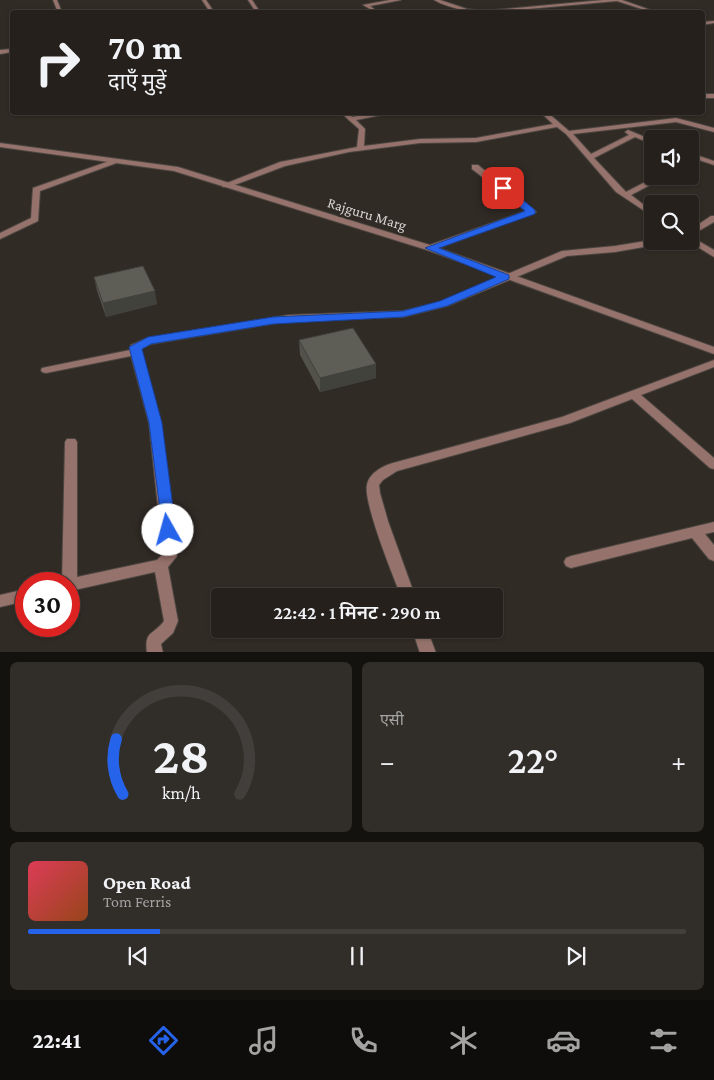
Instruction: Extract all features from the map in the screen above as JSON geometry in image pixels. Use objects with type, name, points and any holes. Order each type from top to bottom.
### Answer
[{"type":"street","points":[[55,0],[59,9]]},
{"type":"street","points":[[367,0],[376,3]]},
{"type":"street","points":[[372,9],[365,5],[399,0]]},
{"type":"street","points":[[436,0],[466,10]]},
{"type":"street","points":[[506,10],[618,0],[648,10]]},
{"type":"street","points":[[347,115],[362,129],[360,148]]},
{"type":"street","points":[[352,119],[376,115]]},
{"type":"street","points":[[546,115],[568,133],[626,196],[644,208]]},
{"type":"street","points":[[568,133],[676,120],[714,130]]},
{"type":"street","points":[[226,185],[283,164],[360,148],[420,141],[476,140],[558,125]]},
{"type":"street","points":[[619,127],[644,139]]},
{"type":"street","points":[[590,157],[634,135]]},
{"type":"street","name":"Rajguru Marg","points":[[0,145],[175,169],[430,248],[505,277],[714,351]]},
{"type":"street","points":[[699,158],[714,163]]},
{"type":"street","points":[[0,236],[35,219],[36,190],[118,161]]},
{"type":"street","points":[[430,248],[532,212],[475,167]]},
{"type":"street","points":[[626,196],[646,185]]},
{"type":"street","points":[[699,228],[714,218]]},
{"type":"street","points":[[80,583],[161,565],[167,561],[170,548],[155,423],[135,347],[148,341],[273,320],[403,314],[444,304],[565,253],[644,244]]},
{"type":"street","points":[[699,245],[714,254]]},
{"type":"street","points":[[46,370],[135,352]]},
{"type":"street","points":[[405,588],[382,523],[372,487],[375,480],[393,468],[566,420],[714,363]]},
{"type":"street","points":[[634,395],[714,465]]},
{"type":"street","points":[[69,572],[71,442]]},
{"type":"street","points":[[571,562],[696,533],[714,527]]},
{"type":"street","points":[[696,533],[714,555]]},
{"type":"street","points":[[155,652],[153,641],[168,628],[171,621],[161,565]]},
{"type":"street","points":[[0,601],[15,598]]},
{"type":"street","points":[[423,638],[428,652]]},
{"type":"building","points":[[143,266],[155,291],[103,303],[94,277]]},
{"type":"building","points":[[353,328],[376,364],[320,378],[299,340]]},
{"type":"route","points":[[168,530],[155,423],[135,347],[148,341],[273,320],[403,314],[444,304],[505,277],[430,248],[532,212],[503,188]]}]
